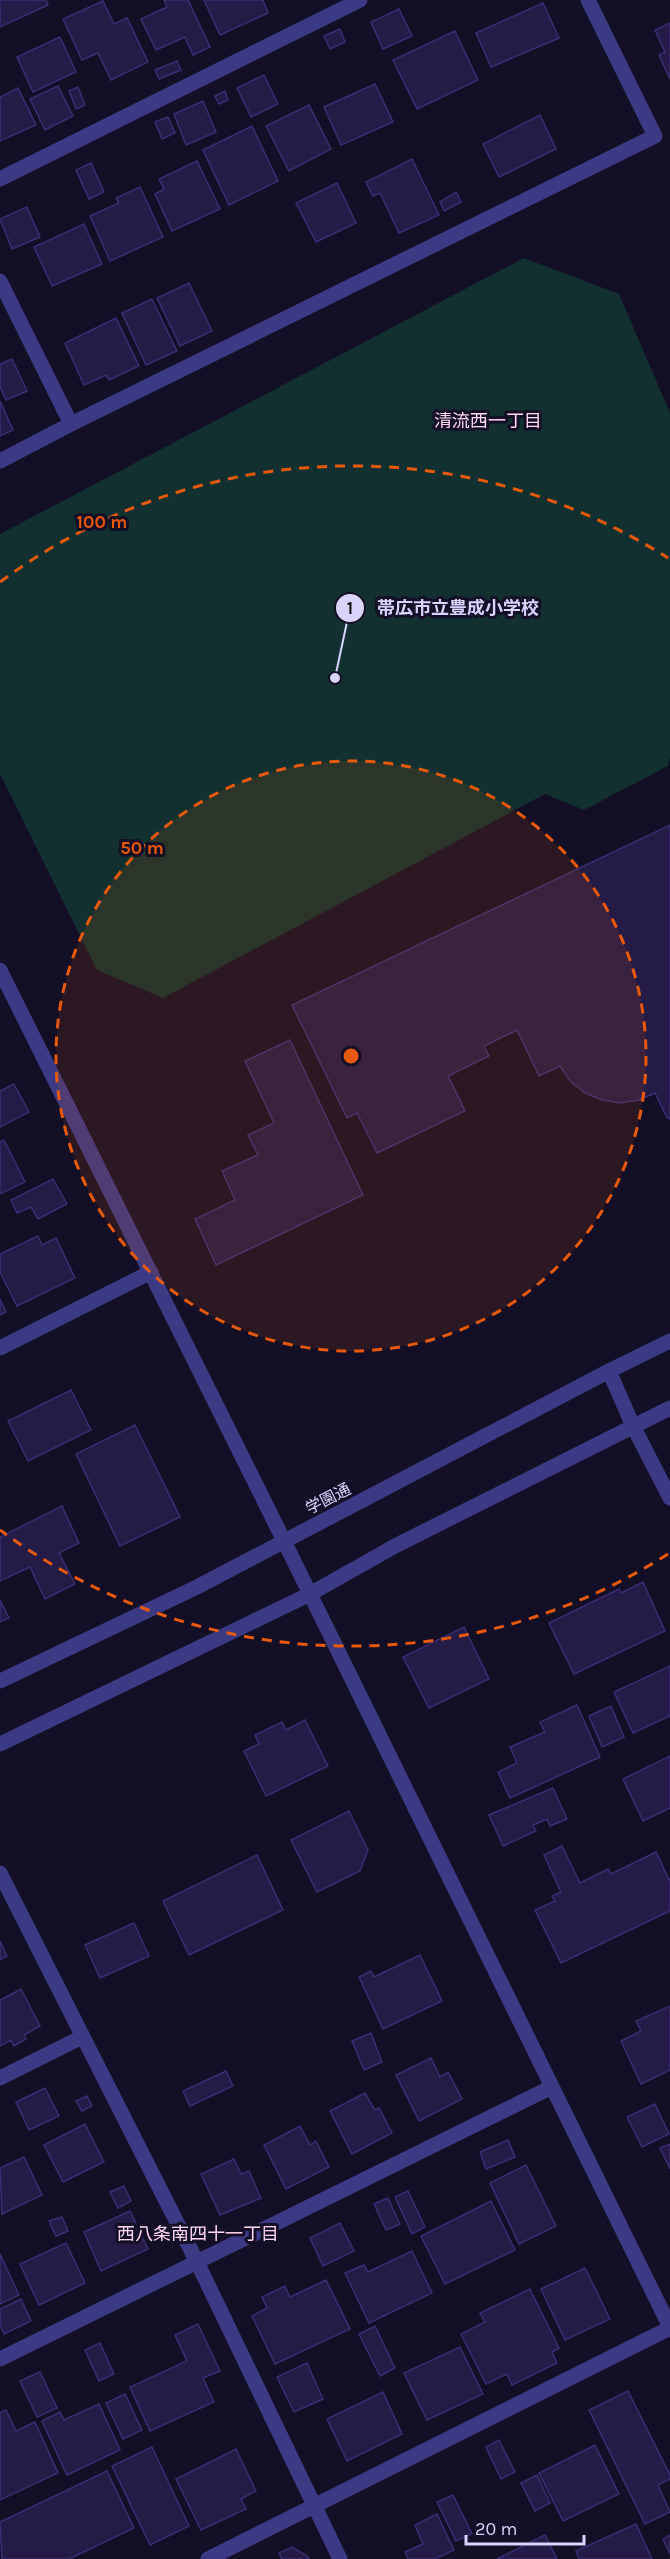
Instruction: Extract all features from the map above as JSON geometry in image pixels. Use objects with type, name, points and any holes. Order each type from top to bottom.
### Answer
[{"type":"street","points":[[0,178],[360,0]]},
{"type":"street","points":[[0,461],[70,424],[655,136],[588,0]]},
{"type":"street","points":[[0,281],[70,424]]},
{"type":"street","points":[[0,970],[284,1540],[670,2328],[208,2559]]},
{"type":"street","points":[[0,1348],[151,1272]]},
{"type":"street","name":"学園通","points":[[0,1681],[197,1587],[670,1341]]},
{"type":"street","points":[[609,1371],[633,1426],[670,1498]]},
{"type":"street","points":[[0,1744],[310,1594],[395,1546],[670,1408]]},
{"type":"street","points":[[0,1873],[197,2262],[340,2559]]},
{"type":"street","points":[[0,2078],[82,2037]]},
{"type":"street","points":[[0,2359],[552,2088]]},
{"type":"green space","points":[[524,258],[619,294],[670,413],[670,757],[668,766],[584,810],[545,794],[163,998],[97,970],[0,774],[0,534]]},
{"type":"building","points":[[0,0],[46,0],[48,5],[0,27]]},
{"type":"building","points":[[164,0],[188,0],[210,47],[193,55],[185,37],[156,50],[141,19],[167,7]]},
{"type":"building","points":[[204,0],[263,0],[268,13],[220,35]]},
{"type":"building","points":[[103,1],[114,24],[127,18],[148,62],[111,80],[98,53],[82,60],[63,19]]},
{"type":"building","points":[[543,3],[559,38],[491,67],[476,33]]},
{"type":"building","points":[[399,9],[412,36],[383,49],[371,22]]},
{"type":"building","points":[[670,23],[670,79],[659,55],[665,52],[655,30]]},
{"type":"building","points":[[340,29],[345,42],[330,49],[324,36]]},
{"type":"building","points":[[455,31],[478,80],[417,109],[393,60]]},
{"type":"building","points":[[60,37],[76,72],[33,92],[17,57]]},
{"type":"building","points":[[177,61],[181,70],[159,79],[155,70]]},
{"type":"building","points":[[264,75],[278,104],[251,117],[237,88]]},
{"type":"building","points":[[375,84],[393,122],[341,145],[324,107]]},
{"type":"building","points":[[58,86],[73,116],[45,130],[30,99]]},
{"type":"building","points":[[78,87],[85,105],[76,109],[69,91]]},
{"type":"building","points":[[18,88],[36,125],[0,141],[0,97]]},
{"type":"building","points":[[225,91],[228,100],[219,104],[215,96]]},
{"type":"building","points":[[203,101],[216,132],[186,145],[174,114]]},
{"type":"building","points":[[309,105],[331,149],[289,171],[266,126]]},
{"type":"building","points":[[540,115],[556,149],[499,177],[483,144]]},
{"type":"building","points":[[168,117],[175,133],[162,139],[155,122]]},
{"type":"building","points":[[252,126],[278,181],[229,205],[203,150]]},
{"type":"building","points":[[412,159],[439,215],[399,233],[380,193],[373,196],[366,182]]},
{"type":"building","points":[[197,161],[220,209],[172,231],[155,194],[164,189],[159,179]]},
{"type":"building","points":[[91,163],[104,192],[89,199],[76,170]]},
{"type":"building","points":[[337,183],[356,223],[316,242],[296,203]]},
{"type":"building","points":[[140,187],[163,237],[110,261],[90,216],[119,203],[116,198]]},
{"type":"building","points":[[456,192],[461,202],[444,211],[440,202]]},
{"type":"building","points":[[27,207],[40,237],[12,249],[0,219]]},
{"type":"building","points":[[84,224],[102,264],[52,286],[34,247]]},
{"type":"building","points":[[189,283],[212,331],[180,346],[157,298]]},
{"type":"building","points":[[152,299],[177,351],[146,365],[122,313]]},
{"type":"building","points":[[116,318],[139,366],[109,380],[106,375],[84,385],[65,343]]},
{"type":"building","points":[[12,359],[27,391],[6,400],[0,387],[0,364]]},
{"type":"building","points":[[0,401],[13,430],[0,436]]},
{"type":"building","points":[[670,825],[670,1119],[667,1118],[655,1093],[639,1100],[620,1103],[602,1100],[585,1093],[570,1081],[560,1066],[539,1076],[517,1030],[484,1046],[489,1056],[448,1076],[465,1111],[377,1153],[357,1113],[347,1118],[292,1005]]},
{"type":"building","points":[[290,1040],[363,1195],[216,1265],[195,1219],[235,1200],[222,1171],[258,1155],[248,1135],[274,1123],[245,1061]]},
{"type":"building","points":[[14,1084],[29,1112],[0,1127],[0,1091]]},
{"type":"building","points":[[4,1140],[25,1182],[0,1194],[0,1142]]},
{"type":"building","points":[[53,1179],[67,1204],[38,1219],[31,1207],[17,1213],[11,1200]]},
{"type":"building","points":[[38,1236],[42,1245],[56,1238],[75,1278],[17,1306],[0,1272],[0,1254]]},
{"type":"building","points":[[0,1299],[6,1312],[0,1315]]},
{"type":"building","points":[[71,1390],[91,1430],[28,1461],[8,1421]]},
{"type":"building","points":[[135,1425],[180,1517],[120,1546],[76,1454]]},
{"type":"building","points":[[62,1506],[79,1543],[59,1553],[75,1584],[45,1599],[30,1567],[0,1581],[0,1537]]},
{"type":"building","points":[[643,1582],[665,1631],[574,1674],[549,1623],[619,1589],[621,1593]]},
{"type":"building","points":[[0,1600],[9,1618],[0,1622]]},
{"type":"building","points":[[464,1627],[489,1679],[429,1708],[403,1657]]},
{"type":"building","points":[[670,1666],[670,1716],[633,1733],[614,1692]]},
{"type":"building","points":[[577,1705],[600,1757],[510,1798],[498,1772],[517,1763],[510,1747],[545,1732],[540,1722]]},
{"type":"building","points":[[611,1706],[624,1737],[602,1747],[589,1716]]},
{"type":"building","points":[[305,1720],[328,1766],[266,1796],[244,1751],[259,1744],[255,1735],[282,1722],[286,1730]]},
{"type":"building","points":[[670,1756],[670,1808],[643,1821],[623,1779]]},
{"type":"building","points":[[553,1788],[567,1819],[550,1826],[547,1819],[533,1825],[536,1831],[503,1846],[489,1815]]},
{"type":"building","points":[[349,1811],[368,1850],[360,1871],[317,1892],[291,1840]]},
{"type":"building","points":[[562,1846],[580,1883],[608,1869],[611,1874],[656,1852],[670,1882],[670,1911],[561,1963],[535,1910],[555,1901],[552,1896],[561,1892],[544,1855]]},
{"type":"building","points":[[257,1855],[283,1910],[189,1955],[163,1901]]},
{"type":"building","points":[[134,1923],[149,1956],[100,1978],[85,1945]]},
{"type":"building","points":[[0,1941],[7,1956],[0,1960]]},
{"type":"building","points":[[420,1955],[442,2001],[383,2029],[359,1977],[371,1971],[374,1977]]},
{"type":"building","points":[[21,1989],[40,2026],[24,2035],[26,2039],[14,2046],[11,2040],[0,2046],[0,2000]]},
{"type":"building","points":[[670,2006],[670,2070],[641,2084],[621,2041],[641,2031],[636,2021]]},
{"type":"building","points":[[371,2033],[382,2062],[364,2070],[352,2041]]},
{"type":"building","points":[[431,2058],[440,2077],[448,2072],[462,2099],[419,2121],[396,2075]]},
{"type":"building","points":[[226,2071],[233,2086],[190,2106],[183,2091]]},
{"type":"building","points":[[45,2088],[59,2116],[29,2130],[16,2102]]},
{"type":"building","points":[[365,2093],[375,2110],[379,2108],[392,2133],[352,2154],[330,2111]]},
{"type":"building","points":[[87,2096],[92,2106],[82,2111],[76,2101]]},
{"type":"building","points":[[655,2104],[669,2134],[642,2147],[627,2117]]},
{"type":"building","points":[[85,2124],[104,2162],[63,2182],[44,2145]]},
{"type":"building","points":[[300,2126],[310,2145],[316,2141],[329,2167],[286,2189],[264,2145]]},
{"type":"building","points":[[508,2140],[515,2157],[486,2169],[480,2152]]},
{"type":"building","points":[[670,2144],[670,2169],[660,2148]]},
{"type":"building","points":[[24,2157],[42,2195],[2,2214],[0,2168]]},
{"type":"building","points":[[234,2159],[241,2174],[249,2171],[261,2198],[220,2215],[201,2174]]},
{"type":"building","points":[[526,2165],[556,2226],[519,2244],[490,2183]]},
{"type":"building","points":[[124,2186],[131,2201],[118,2208],[110,2192]]},
{"type":"building","points":[[408,2191],[425,2227],[412,2234],[395,2197]]},
{"type":"building","points":[[388,2198],[400,2224],[386,2230],[374,2204]]},
{"type":"building","points":[[491,2201],[515,2250],[445,2284],[421,2236]]},
{"type":"building","points":[[130,2211],[148,2249],[101,2271],[84,2232]]},
{"type":"building","points":[[62,2217],[68,2231],[56,2236],[49,2221]]},
{"type":"building","points":[[340,2223],[354,2251],[323,2266],[310,2238]]},
{"type":"building","points":[[66,2243],[85,2283],[39,2305],[20,2264]]},
{"type":"building","points":[[412,2251],[432,2293],[369,2323],[345,2273],[364,2265],[368,2272]]},
{"type":"building","points":[[0,2254],[19,2295],[0,2304]]},
{"type":"building","points":[[585,2268],[610,2319],[565,2340],[541,2289]]},
{"type":"building","points":[[326,2280],[350,2329],[275,2364],[252,2316],[267,2308],[262,2297],[285,2286],[290,2297]]},
{"type":"building","points":[[530,2289],[559,2348],[552,2352],[557,2363],[512,2385],[507,2374],[486,2384],[461,2334],[485,2322],[480,2313]]},
{"type":"building","points":[[21,2299],[31,2321],[4,2334],[0,2325],[0,2309]]},
{"type":"building","points":[[198,2324],[220,2371],[203,2378],[214,2402],[150,2431],[130,2387],[187,2361],[175,2335]]},
{"type":"building","points":[[375,2326],[395,2368],[380,2376],[359,2334]]},
{"type":"building","points":[[100,2343],[114,2374],[99,2381],[85,2350]]},
{"type":"building","points":[[460,2347],[483,2394],[427,2420],[404,2373]]},
{"type":"building","points":[[307,2363],[323,2399],[294,2412],[277,2377]]},
{"type":"building","points":[[40,2372],[57,2408],[37,2417],[20,2381]]},
{"type":"building","points":[[628,2391],[670,2475],[670,2479],[658,2485],[670,2512],[645,2524],[589,2410]]},
{"type":"building","points":[[383,2392],[402,2434],[347,2461],[327,2419]]},
{"type":"building","points":[[125,2394],[142,2430],[123,2439],[106,2403]]},
{"type":"building","points":[[99,2404],[120,2450],[67,2475],[42,2421],[60,2412],[64,2420]]},
{"type":"building","points":[[6,2410],[16,2431],[35,2422],[58,2473],[0,2500],[0,2413]]},
{"type":"building","points":[[499,2440],[515,2472],[501,2479],[486,2447]]},
{"type":"building","points":[[595,2445],[619,2494],[563,2521],[539,2473]]},
{"type":"building","points":[[152,2447],[189,2526],[150,2545],[112,2466]]},
{"type":"building","points":[[236,2449],[256,2491],[241,2499],[246,2509],[201,2530],[176,2479]]},
{"type":"building","points":[[107,2471],[134,2528],[69,2559],[2,2559],[0,2522]]},
{"type":"building","points":[[537,2475],[550,2503],[535,2511],[521,2483]]},
{"type":"building","points":[[453,2495],[472,2534],[456,2541],[437,2502]]},
{"type":"building","points":[[437,2514],[454,2550],[435,2559],[408,2559],[405,2552],[423,2544],[415,2525]]},
{"type":"building","points":[[636,2524],[652,2559],[579,2559],[576,2551]]},
{"type":"building","points":[[545,2535],[557,2559],[497,2559]]},
{"type":"building","points":[[670,2535],[670,2554],[663,2539]]},
{"type":"building","points":[[292,2547],[309,2559],[282,2559],[279,2553]]},
{"type":"place","name":"帯広市立豊成小学校","points":[[335,678]]},
{"type":"district","name":"清流西一丁目","points":[[488,421]]},
{"type":"district","name":"西八条南四十一丁目","points":[[198,2234]]}]
